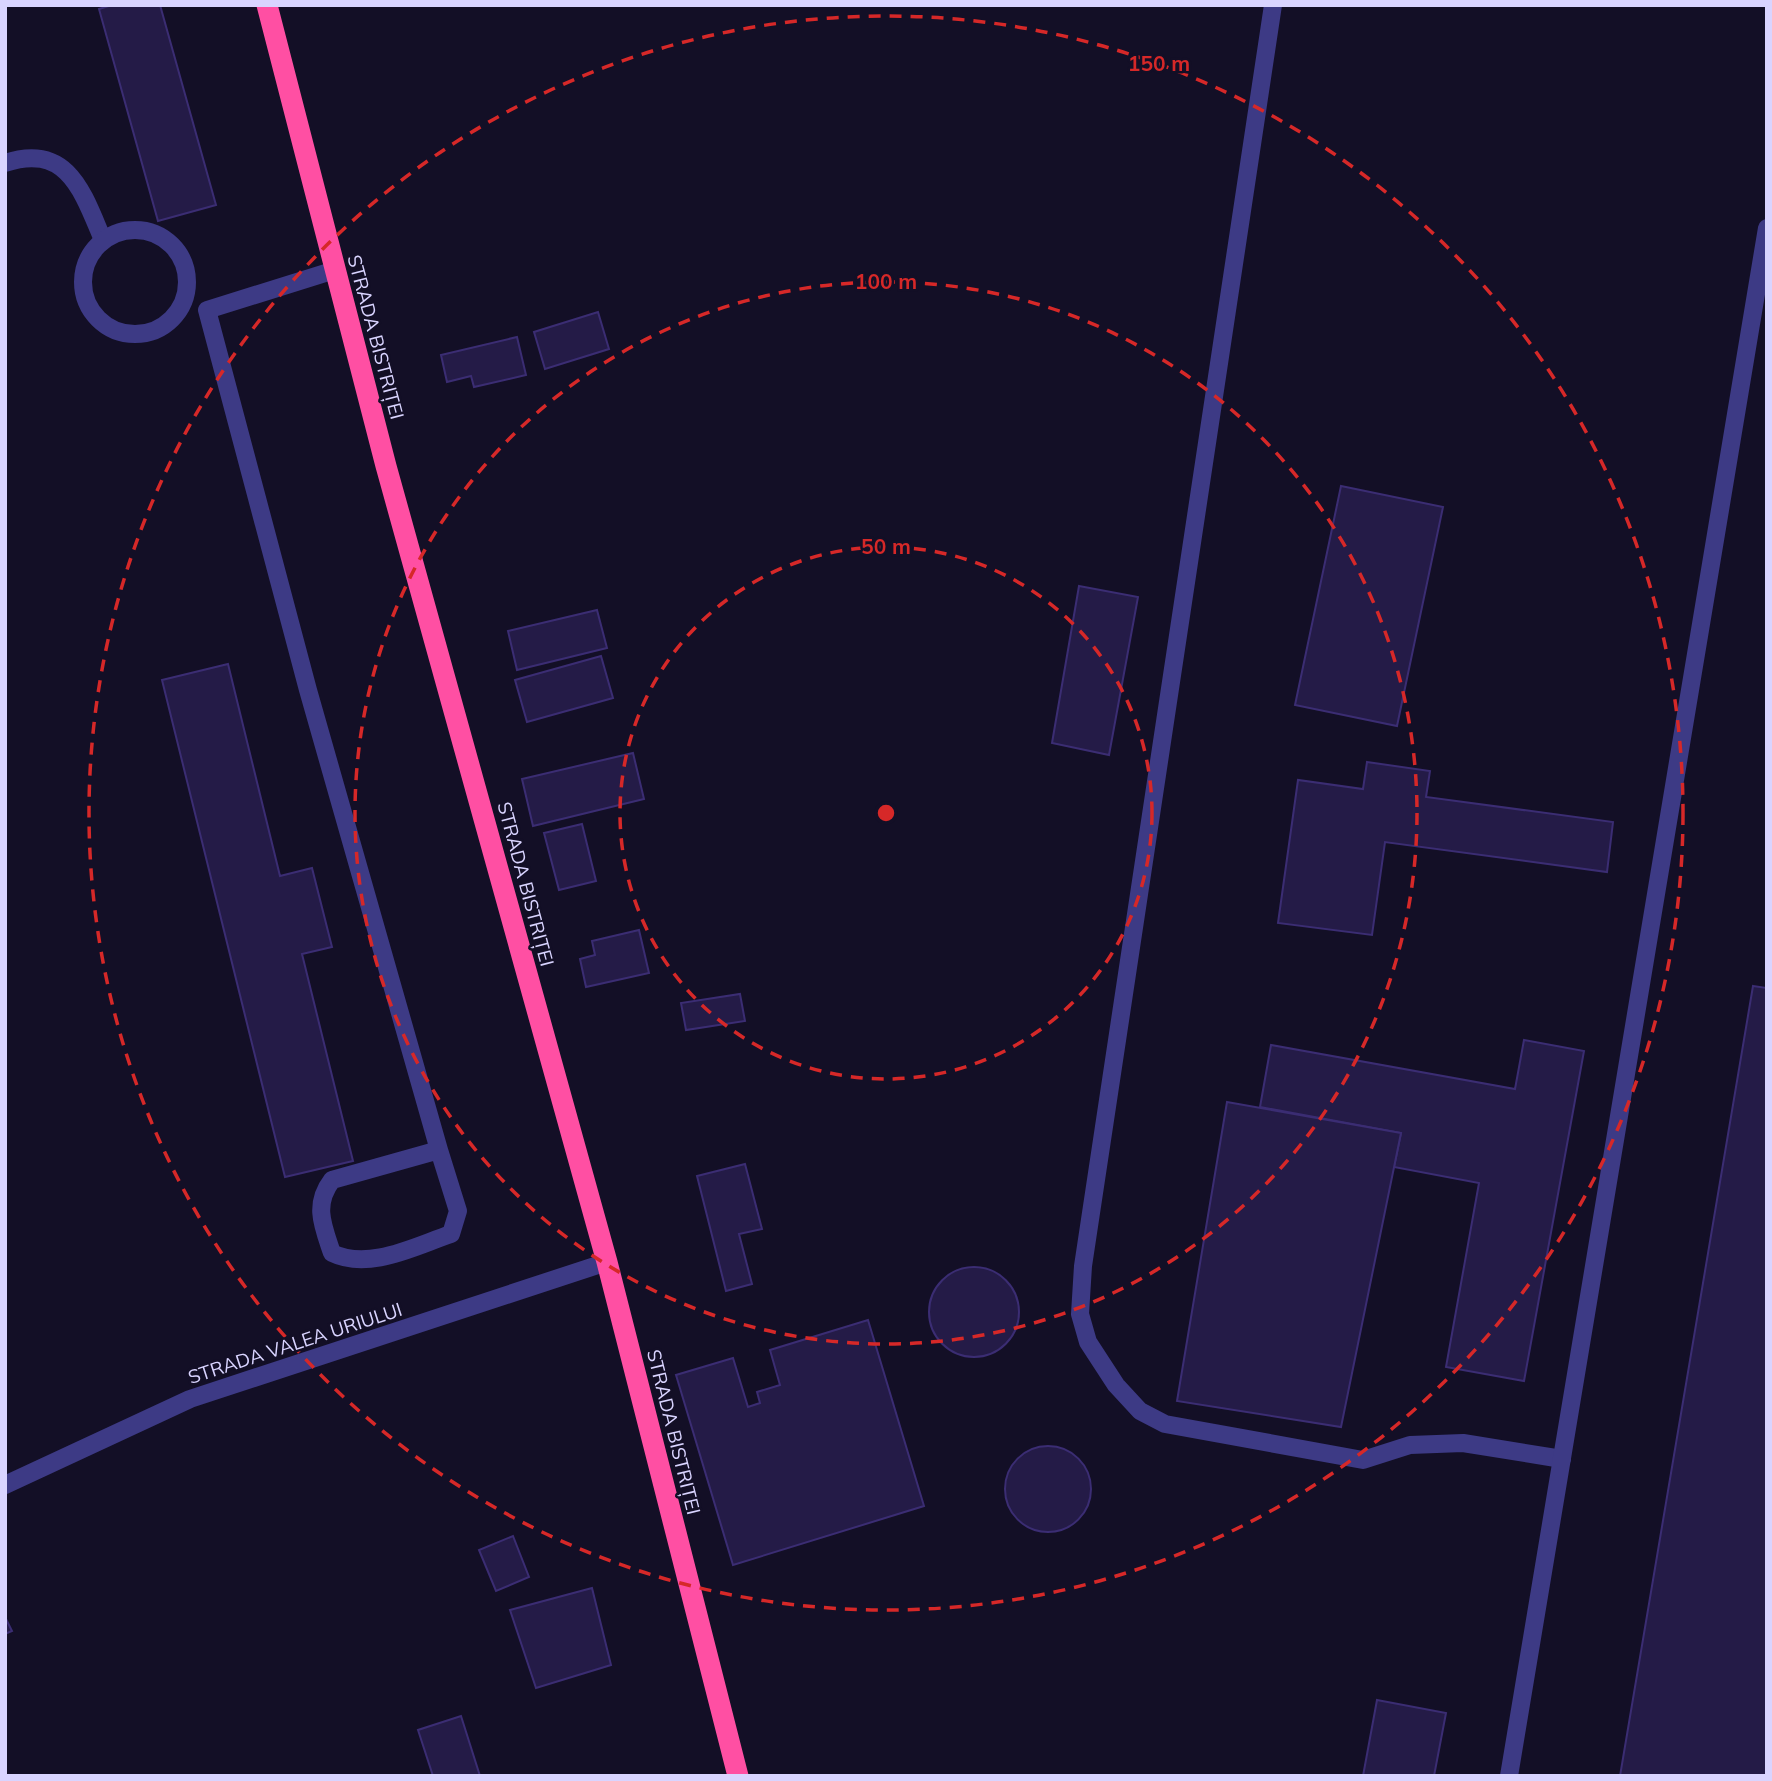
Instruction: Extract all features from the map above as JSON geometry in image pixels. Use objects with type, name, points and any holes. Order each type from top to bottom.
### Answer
[{"type":"highway","name":"STRADA BISTRIȚEI","points":[[267,5],[386,466],[607,1262],[738,1776]]},
{"type":"street","points":[[1273,5],[1083,1266],[1080,1314],[1088,1342],[1116,1385],[1140,1411],[1165,1424],[1363,1460],[1410,1445],[1463,1443],[1562,1459]]},
{"type":"street","points":[[5,163],[23,156],[38,156],[67,171],[79,183],[103,240]]},
{"type":"street","points":[[1509,1776],[1767,228]]},
{"type":"street","points":[[140,229],[159,234],[174,246],[184,262],[188,282],[185,300],[174,317],[159,329],[141,334],[121,332],[104,324],[87,301],[83,272],[90,254],[103,240],[121,231],[140,229]]},
{"type":"street","points":[[185,300],[207,310],[335,270]]},
{"type":"street","points":[[207,310],[312,703],[458,1211],[451,1234],[383,1256],[359,1260],[332,1253],[320,1219],[324,1191],[332,1180],[439,1150]]},
{"type":"street","name":"STRADA VALEA URIULUI","points":[[5,1485],[190,1399],[607,1262]]},
{"type":"building","points":[[112,5],[160,5],[216,205],[158,221],[99,9]]},
{"type":"building","points":[[598,312],[609,349],[545,369],[534,332]]},
{"type":"building","points":[[517,337],[526,375],[474,387],[471,376],[447,382],[441,355]]},
{"type":"building","points":[[1341,486],[1443,507],[1397,726],[1295,705]]},
{"type":"building","points":[[1079,586],[1138,597],[1109,755],[1052,743]]},
{"type":"building","points":[[597,610],[607,648],[517,670],[508,631]]},
{"type":"building","points":[[601,656],[613,698],[527,722],[515,680]]},
{"type":"building","points":[[228,664],[280,876],[312,868],[332,947],[302,954],[353,1161],[285,1177],[162,680]]},
{"type":"building","points":[[633,753],[644,799],[533,826],[522,779]]},
{"type":"building","points":[[1367,762],[1430,771],[1426,797],[1613,822],[1607,872],[1385,842],[1372,935],[1278,923],[1298,780],[1363,789]]},
{"type":"building","points":[[582,824],[596,881],[559,890],[544,833]]},
{"type":"building","points":[[639,930],[649,973],[586,987],[580,959],[595,955],[592,941]]},
{"type":"building","points":[[1753,986],[1767,988],[1767,1776],[1620,1776]]},
{"type":"building","points":[[740,994],[745,1021],[686,1030],[681,1003]]},
{"type":"building","points":[[1524,1040],[1584,1051],[1524,1381],[1446,1367],[1479,1183],[1394,1167],[1401,1133],[1260,1107],[1271,1045],[1515,1089]]},
{"type":"building","points":[[1227,1102],[1401,1133],[1341,1427],[1177,1401]]},
{"type":"building","points":[[745,1164],[762,1229],[739,1234],[752,1284],[726,1291],[697,1176]]},
{"type":"building","points":[[974,1267],[991,1271],[1006,1280],[1015,1295],[1019,1312],[1015,1329],[1006,1344],[991,1353],[974,1357],[957,1353],[942,1344],[933,1329],[929,1312],[933,1295],[942,1280],[957,1271]]},
{"type":"building","points":[[868,1320],[924,1506],[733,1565],[676,1375],[733,1358],[748,1407],[760,1403],[757,1392],[780,1385],[770,1350]]},
{"type":"building","points":[[1048,1446],[1072,1453],[1084,1465],[1091,1489],[1084,1513],[1072,1525],[1048,1532],[1024,1525],[1012,1513],[1005,1489],[1012,1465],[1024,1453]]},
{"type":"building","points":[[513,1536],[529,1577],[496,1591],[479,1550]]},
{"type":"building","points":[[592,1588],[611,1665],[536,1688],[510,1610]]},
{"type":"building","points":[[5,1617],[12,1631],[5,1634]]},
{"type":"building","points":[[1377,1700],[1446,1713],[1434,1776],[1363,1776]]},
{"type":"building","points":[[461,1716],[480,1776],[433,1776],[418,1730]]}]
